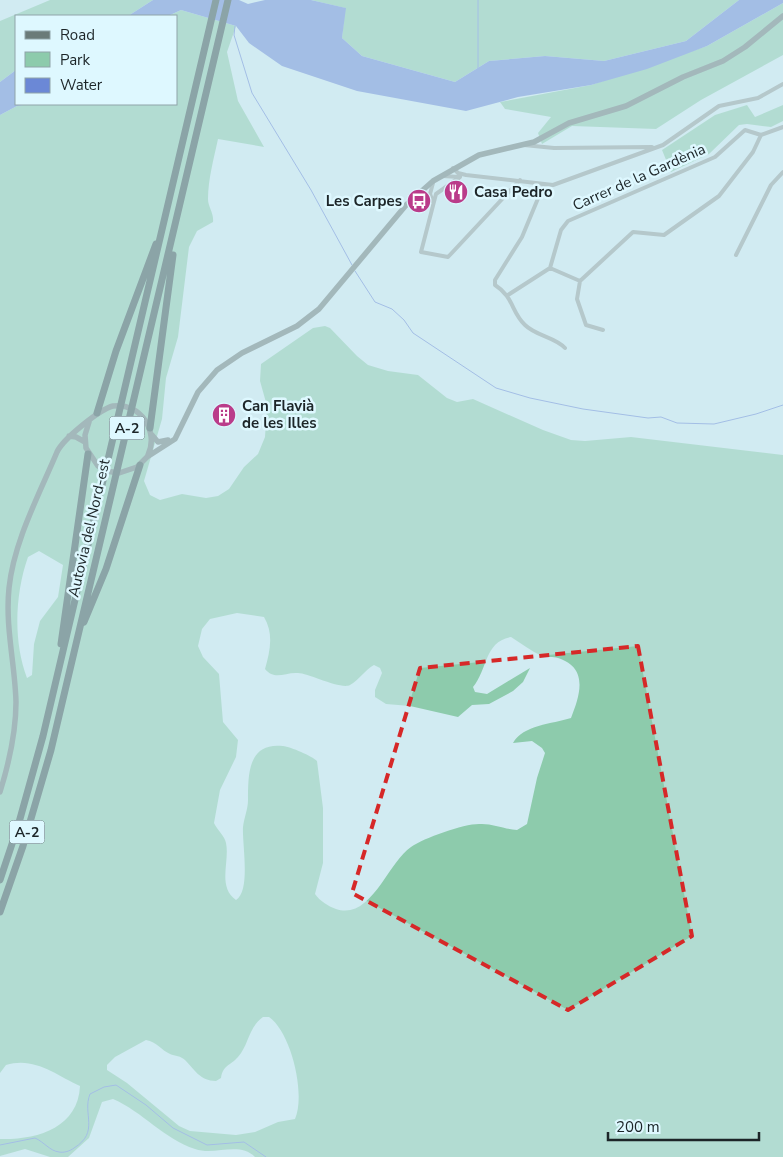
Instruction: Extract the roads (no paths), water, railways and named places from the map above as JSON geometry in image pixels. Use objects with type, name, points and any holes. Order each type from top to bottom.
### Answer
[{"type":"highway","name":"Autovia del Nord-est","points":[[0,880],[26,799],[58,670],[216,0]]},
{"type":"highway","name":"Autovia del Nord-est","points":[[0,912],[48,762],[228,0]]},
{"type":"highway","points":[[151,432],[177,221]]},
{"type":"highway","points":[[97,413],[116,351],[164,223]]},
{"type":"highway","points":[[58,670],[88,454]]},
{"type":"highway","points":[[78,636],[106,569],[140,465]]},
{"type":"street","points":[[89,422],[85,442],[88,454],[96,464],[106,471],[128,472],[140,465],[147,457],[171,442],[178,433],[198,392],[217,370],[242,353],[302,323],[319,309],[344,282],[416,195],[433,181],[453,168],[480,155],[524,145],[544,138],[569,123],[626,106],[683,77],[723,62],[745,48],[783,16]]},
{"type":"street","points":[[453,168],[458,173],[466,175],[553,185],[656,147],[670,140],[719,106],[758,98],[783,84]]},
{"type":"street","points":[[603,330],[586,324],[577,300],[580,281],[634,232],[664,235],[719,196],[753,152],[761,134],[783,127]]},
{"type":"street","name":"Carrer de la Gardènia","points":[[550,268],[560,230],[568,221],[715,157],[745,130],[761,134]]},
{"type":"street","points":[[524,145],[554,148],[656,147]]},
{"type":"street","points":[[736,255],[771,185],[783,172]]},
{"type":"street","points":[[466,175],[460,177],[436,194],[421,252],[448,258],[520,180]]},
{"type":"street","points":[[441,176],[460,177]]},
{"type":"street","points":[[433,181],[430,194],[433,202]]},
{"type":"street","points":[[544,184],[522,237],[495,280],[495,285],[508,295],[524,324],[566,348]]},
{"type":"street","points":[[416,195],[429,196],[433,202]]},
{"type":"street","points":[[508,295],[550,268],[580,281]]},
{"type":"street","points":[[0,792],[10,753],[15,722],[15,688],[8,617],[11,576],[20,542],[60,446],[68,436],[106,408],[127,407],[142,416],[158,442],[164,442],[178,433]]},
{"type":"street","points":[[147,457],[150,450],[151,432]]},
{"type":"street","points":[[68,436],[76,436],[85,442]]},
{"type":"water","points":[[153,0],[239,0],[248,4],[265,0],[311,0],[346,8],[342,38],[362,56],[455,82],[489,61],[545,56],[604,61],[686,41],[739,0],[783,0],[783,3],[707,46],[647,69],[591,85],[518,97],[466,111],[357,91],[282,66],[249,43],[236,26],[181,10],[170,15],[130,15]]},
{"type":"water","points":[[15,71],[15,105],[24,105],[17,106],[0,115],[0,82]]},
{"type":"waterway","points":[[478,0],[478,69]]},
{"type":"waterway","points":[[235,26],[234,35],[252,93],[311,190],[352,265]]},
{"type":"waterway","points":[[355,271],[375,302],[392,309],[404,320],[413,333],[496,388],[530,398],[583,409],[648,418],[661,417],[677,423],[714,424],[756,414],[783,405]]},
{"type":"waterway","points":[[0,1145],[35,1138],[56,1151],[71,1150],[82,1142],[86,1136],[89,1123],[88,1101],[90,1094],[104,1087],[116,1085],[146,1105],[173,1128],[207,1145],[244,1142],[266,1157]]},
{"type":"place","name":"Casa Pedro","points":[[456,192]]},
{"type":"place","name":"Les Carpes","points":[[419,201]]},
{"type":"place","name":"Can Flavià de les Illes","points":[[224,415]]}]
